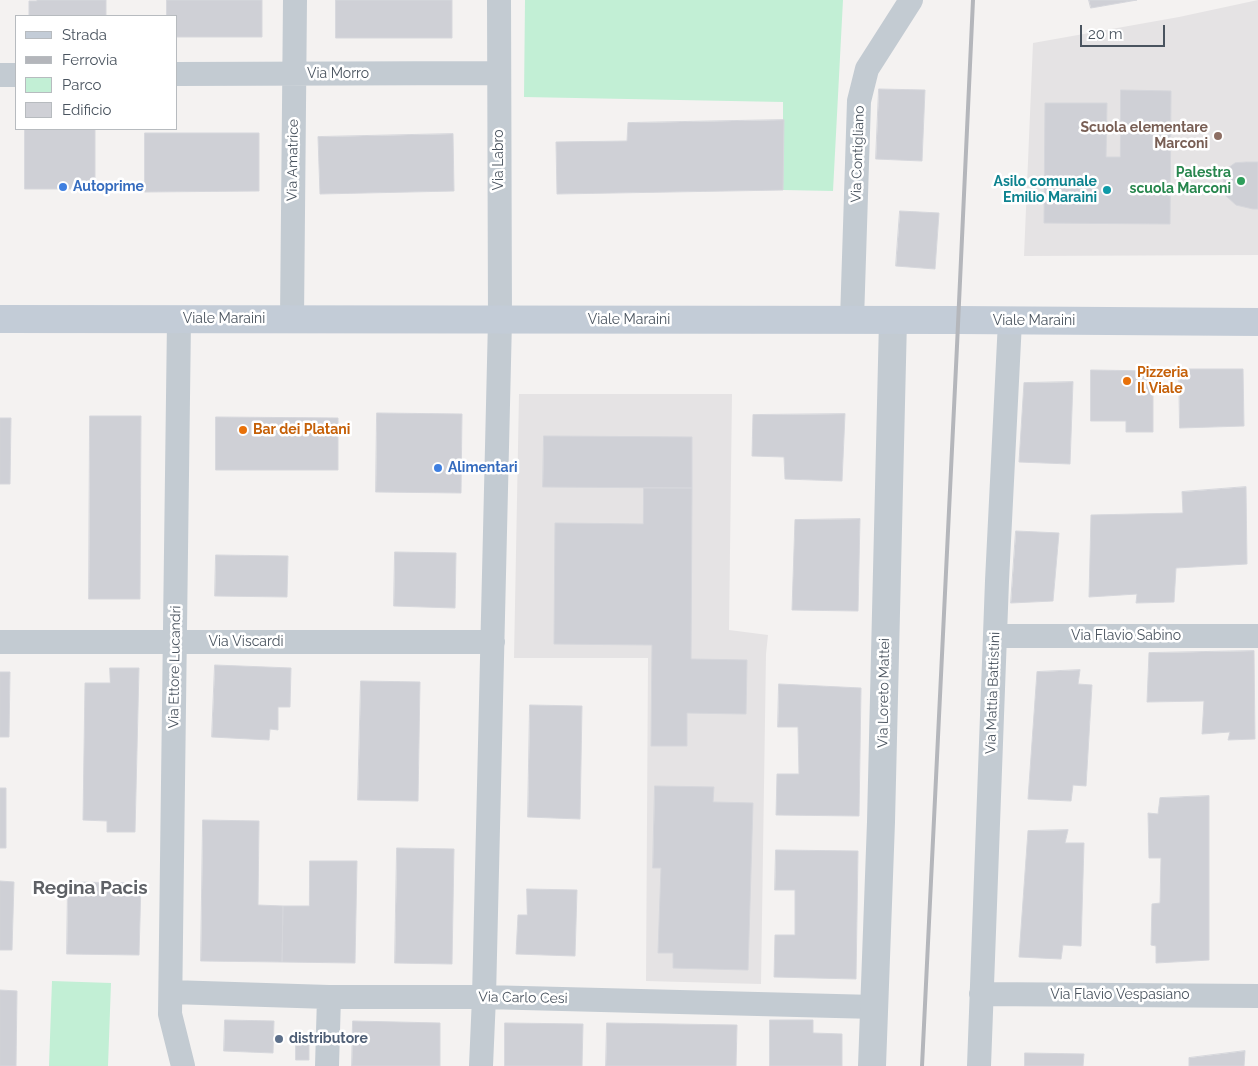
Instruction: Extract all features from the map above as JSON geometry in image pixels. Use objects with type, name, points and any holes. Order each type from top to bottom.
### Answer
[{"type":"main road","name":"Viale Maraini","points":[[0,319],[1258,322]]},
{"type":"street","name":"Via Amatrice","points":[[292,319],[295,0]]},
{"type":"street","name":"Via Labro","points":[[481,1066],[500,320],[499,0]]},
{"type":"street","name":"Via Contigliano","points":[[852,320],[859,101],[867,69],[910,0]]},
{"type":"street","name":"Via Morro","points":[[178,74],[499,73]]},
{"type":"street","points":[[0,75],[15,75]]},
{"type":"street","name":"Via Ettore Lucandri","points":[[179,320],[171,1003],[183,1066]]},
{"type":"street","name":"Via Loreto Mattei","points":[[872,1066],[881,822],[893,320]]},
{"type":"street","name":"Via Mattia Battistini","points":[[978,1066],[1010,321]]},
{"type":"street","name":"Via Flavio Sabino","points":[[995,636],[1258,636]]},
{"type":"street","name":"Via Viscardi","points":[[0,642],[493,642]]},
{"type":"street","name":"Via Flavio Vespasiano","points":[[981,994],[1258,996]]},
{"type":"street","points":[[327,1066],[329,997]]},
{"type":"street","name":"Via Carlo Cesi","points":[[171,1003],[329,997],[484,997],[875,1006]]},
{"type":"shaded area","points":[[1258,0],[1258,255],[1024,256],[1033,43],[1179,17]]},
{"type":"shaded area","points":[[519,394],[732,394],[729,630],[768,635],[766,654],[761,984],[646,981],[648,658],[514,658]]},
{"type":"green space","points":[[525,0],[843,0],[833,191],[783,190],[783,102],[524,97]]},
{"type":"green space","points":[[52,981],[111,983],[108,1066],[49,1066]]},
{"type":"building","points":[[106,0],[106,15],[29,15],[29,1]]},
{"type":"building","points":[[167,0],[262,0],[262,37],[178,37],[178,15],[167,15]]},
{"type":"building","points":[[336,0],[452,0],[452,38],[336,38]]},
{"type":"building","points":[[1089,0],[1137,0],[1091,8]]},
{"type":"building","points":[[879,89],[925,90],[922,161],[876,159]]},
{"type":"building","name":"Asilo comunale Emilio Maraini","points":[[1121,90],[1171,91],[1170,224],[1044,223],[1045,103],[1107,103],[1106,157],[1120,157]]},
{"type":"building","points":[[784,120],[783,190],[557,194],[556,142],[627,141],[628,123]]},
{"type":"building","points":[[25,130],[95,130],[95,189],[25,189]]},
{"type":"building","points":[[145,133],[259,133],[259,191],[145,192]]},
{"type":"building","points":[[453,134],[454,191],[320,194],[318,137]]},
{"type":"building","name":"Palestra scuola Marconi","points":[[1258,162],[1258,209],[1236,205],[1225,195],[1223,186],[1224,176],[1228,168],[1235,163]]},
{"type":"building","points":[[900,211],[939,213],[935,269],[896,266]]},
{"type":"building","points":[[1179,369],[1243,369],[1244,426],[1180,428]]},
{"type":"building","points":[[1091,370],[1153,371],[1153,432],[1126,432],[1126,421],[1091,421]]},
{"type":"building","points":[[1073,382],[1070,464],[1019,462],[1024,383]]},
{"type":"building","points":[[377,413],[462,414],[461,493],[376,492]]},
{"type":"building","points":[[845,414],[842,481],[785,479],[784,457],[752,456],[753,415]]},
{"type":"building","points":[[90,416],[141,416],[140,599],[89,599]]},
{"type":"building","points":[[216,417],[338,418],[338,470],[216,470]]},
{"type":"building","points":[[0,418],[11,418],[10,484],[0,484]]},
{"type":"building","points":[[544,436],[692,437],[692,488],[543,487]]},
{"type":"building","points":[[1246,487],[1247,564],[1176,568],[1174,602],[1136,603],[1137,594],[1089,597],[1091,515],[1183,513],[1182,492]]},
{"type":"building","points":[[644,488],[692,488],[691,659],[747,660],[746,714],[687,713],[687,746],[651,746],[652,645],[554,644],[555,523],[643,524]]},
{"type":"building","points":[[860,519],[858,611],[792,610],[795,520]]},
{"type":"building","points":[[1016,531],[1059,533],[1053,601],[1011,603]]},
{"type":"building","points":[[395,552],[456,553],[455,608],[394,606]]},
{"type":"building","points":[[216,555],[288,556],[287,597],[215,596]]},
{"type":"building","points":[[1254,651],[1255,739],[1228,740],[1230,732],[1202,734],[1204,701],[1147,702],[1149,653]]},
{"type":"building","points":[[215,665],[291,668],[290,707],[278,707],[278,730],[270,729],[269,740],[212,737]]},
{"type":"building","points":[[110,668],[139,668],[135,832],[107,832],[107,821],[83,820],[85,683],[110,683]]},
{"type":"building","points":[[1080,670],[1078,684],[1092,685],[1086,786],[1073,785],[1071,801],[1028,799],[1037,672]]},
{"type":"building","points":[[0,672],[10,672],[9,737],[0,737]]},
{"type":"building","points":[[361,681],[420,682],[418,801],[358,800]]},
{"type":"building","points":[[779,684],[861,688],[859,816],[776,815],[777,774],[799,774],[798,727],[778,727]]},
{"type":"building","points":[[530,705],[582,706],[580,819],[528,817]]},
{"type":"building","points":[[655,786],[714,787],[713,802],[753,803],[748,970],[673,968],[673,953],[658,953],[661,868],[653,868]]},
{"type":"building","points":[[0,788],[6,788],[6,848],[0,848]]},
{"type":"building","points":[[1209,796],[1209,960],[1156,963],[1156,946],[1151,945],[1152,904],[1160,903],[1161,858],[1149,858],[1148,813],[1158,814],[1160,798]]},
{"type":"building","points":[[203,820],[259,821],[258,905],[283,906],[282,962],[201,961]]},
{"type":"building","points":[[1068,830],[1065,843],[1084,843],[1081,946],[1063,945],[1061,959],[1019,957],[1028,831]]},
{"type":"building","points":[[397,848],[454,849],[452,964],[395,963]]},
{"type":"building","points":[[776,850],[858,851],[856,979],[774,977],[775,935],[795,935],[795,890],[775,890]]},
{"type":"building","points":[[310,861],[357,861],[355,963],[282,962],[283,906],[309,906]]},
{"type":"building","points":[[0,881],[14,882],[12,950],[0,950]]},
{"type":"building","points":[[68,882],[141,883],[139,955],[67,954]]},
{"type":"building","points":[[527,889],[577,890],[575,956],[516,954],[518,915],[527,915]]},
{"type":"building","points":[[0,990],[17,991],[16,1066],[0,1066]]},
{"type":"building","points":[[225,1020],[274,1021],[273,1053],[224,1051]]},
{"type":"building","points":[[770,1020],[813,1020],[813,1033],[842,1034],[842,1066],[770,1066]]},
{"type":"building","points":[[353,1021],[440,1023],[440,1066],[352,1066]]},
{"type":"building","points":[[505,1023],[583,1024],[582,1066],[505,1066]]},
{"type":"building","points":[[607,1023],[737,1025],[736,1066],[606,1066]]},
{"type":"building","points":[[296,1039],[309,1039],[309,1060],[296,1060]]},
{"type":"building","points":[[1245,1051],[1244,1066],[1189,1066],[1189,1058]]},
{"type":"building","points":[[1025,1053],[1084,1054],[1083,1066],[1025,1066]]},
{"type":"railway","points":[[922,1066],[973,0]]},
{"type":"place","name":"Scuola elementare Marconi","points":[[1218,136]]},
{"type":"place","name":"Palestra scuola Marconi","points":[[1241,181]]},
{"type":"place","name":"Autoprime","points":[[63,187]]},
{"type":"place","name":"Asilo comunale Emilio Maraini","points":[[1107,190]]},
{"type":"place","name":"Pizzeria Il Viale","points":[[1127,381]]},
{"type":"place","name":"Bar dei Platani","points":[[243,430]]},
{"type":"place","name":"Alimentari","points":[[438,468]]},
{"type":"place","name":"distributore","points":[[279,1039]]},
{"type":"district","name":"Regina Pacis","points":[[90,888]]}]
